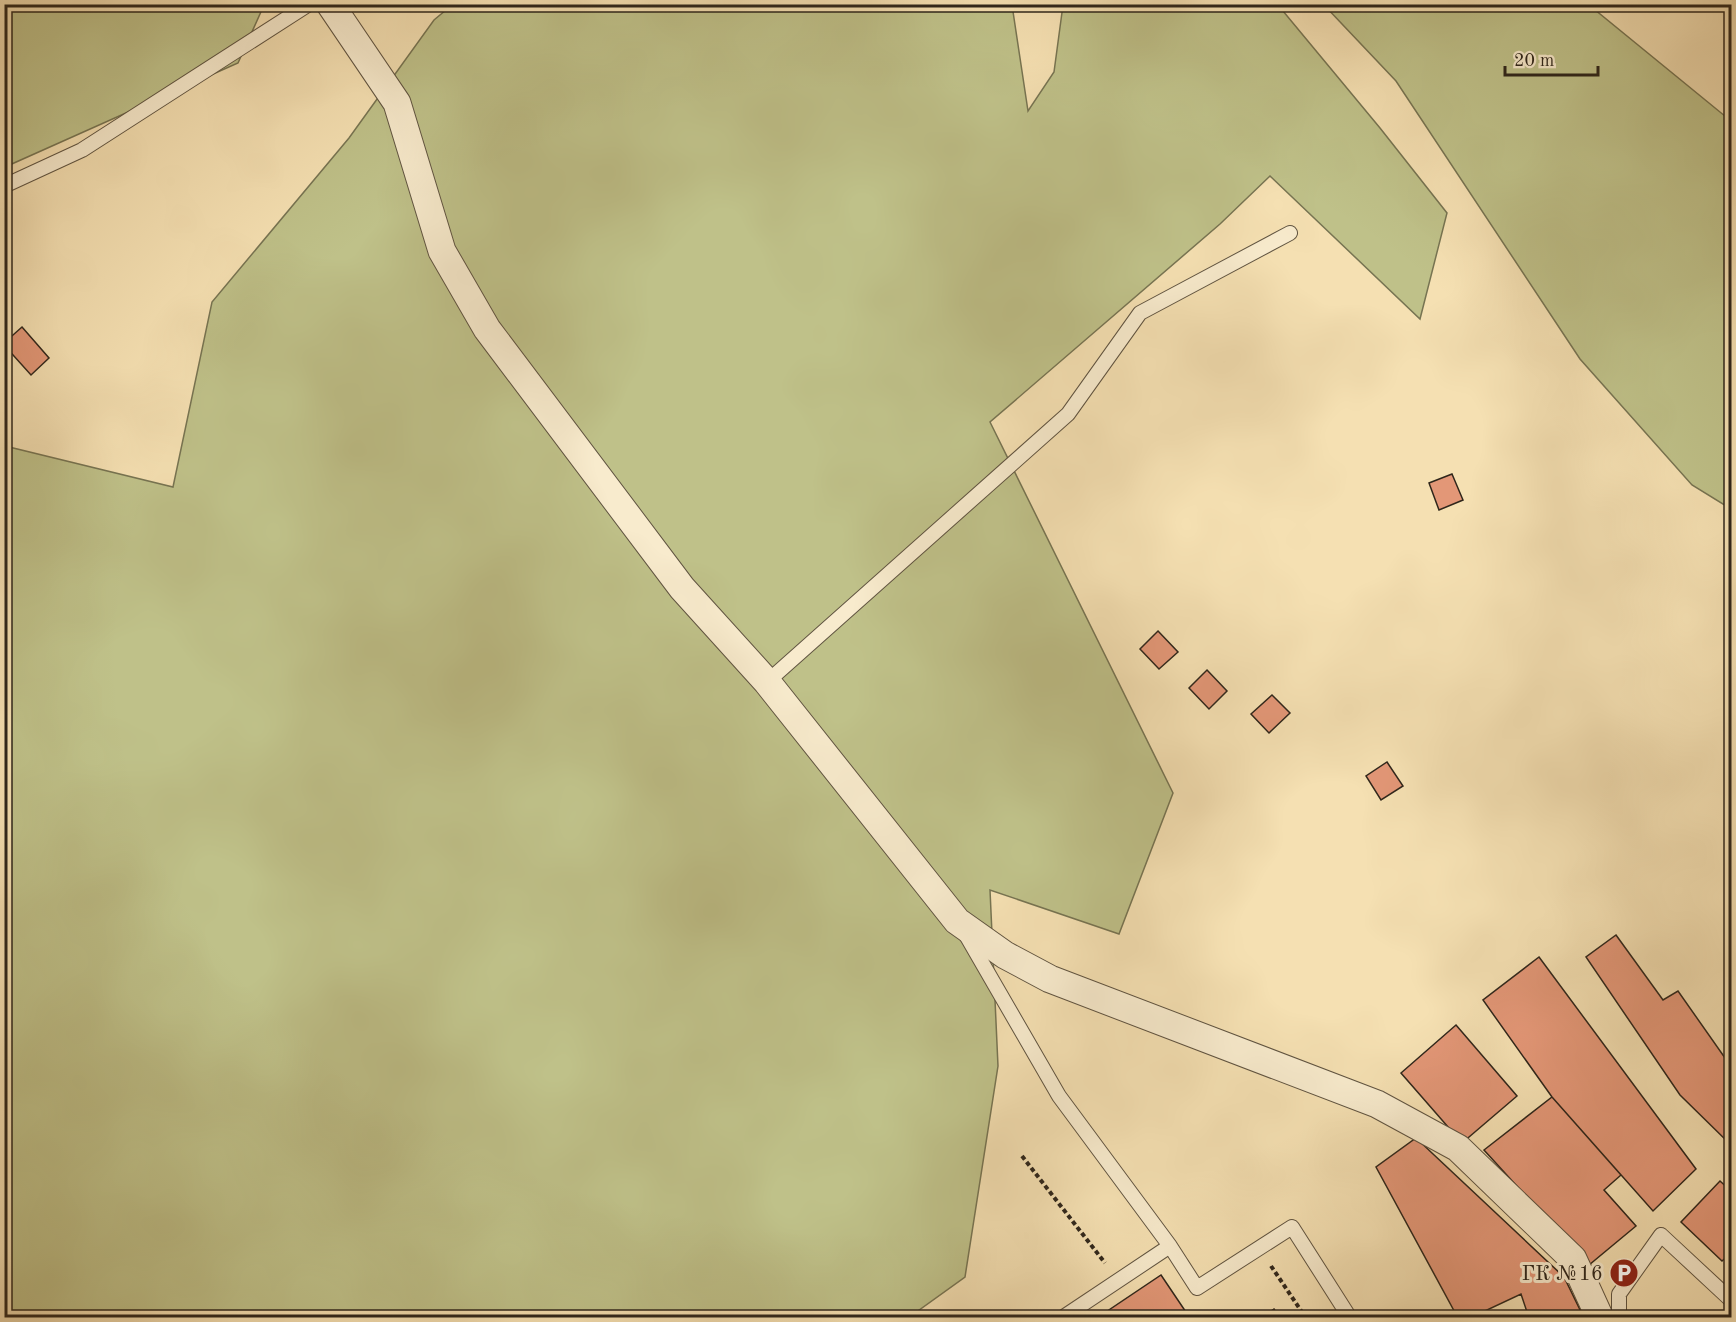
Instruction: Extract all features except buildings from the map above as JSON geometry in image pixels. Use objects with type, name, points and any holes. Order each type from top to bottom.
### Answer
[{"type":"street","points":[[330,4],[397,103],[442,251],[487,329],[682,588],[767,682],[957,921],[1005,955],[1050,979],[1377,1104],[1458,1148],[1573,1259],[1599,1317]]},
{"type":"lane","points":[[4,186],[82,150],[309,4]]},
{"type":"lane","points":[[767,682],[1068,414],[1140,313],[1290,233]]},
{"type":"lane","points":[[957,921],[1059,1096],[1170,1246],[1197,1288],[1292,1227],[1350,1317]]},
{"type":"lane","points":[[1619,1317],[1619,1294],[1661,1235],[1731,1301]]},
{"type":"lane","points":[[1062,1317],[1170,1246]]},
{"type":"path","points":[[1022,1156],[1119,1280]]},
{"type":"path","points":[[1259,1248],[1306,1317]]},
{"type":"green space","points":[[4,5],[264,5],[238,63],[5,167]]},
{"type":"green space","points":[[452,5],[1012,5],[1028,111],[1054,72],[1063,5],[1278,5],[1447,213],[1420,319],[1270,176],[1220,224],[990,422],[1173,793],[1119,934],[990,890],[998,1066],[965,1277],[908,1318],[5,1318],[5,446],[173,487],[212,302],[349,138],[434,20]]},
{"type":"green space","points":[[1324,5],[1589,5],[1731,121],[1731,509],[1692,485],[1580,359],[1396,81]]},
{"type":"place","name":"ГК №16","points":[[1624,1273]]}]
